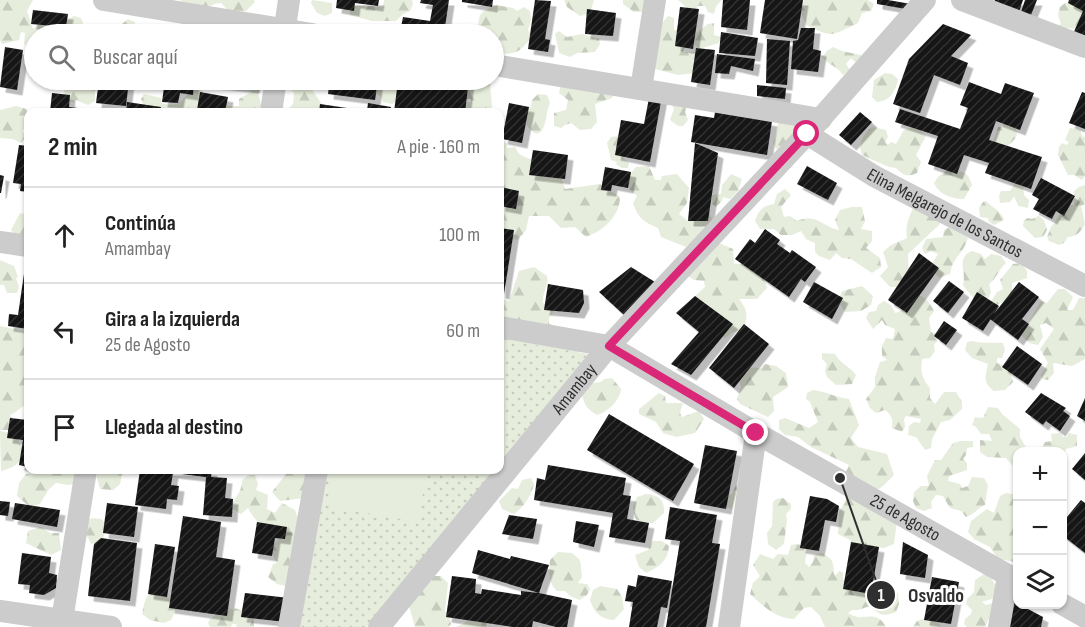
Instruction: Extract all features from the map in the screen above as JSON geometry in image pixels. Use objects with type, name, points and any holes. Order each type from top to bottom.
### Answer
[{"type":"street","points":[[104,0],[239,24]]},
{"type":"street","points":[[285,24],[289,0]]},
{"type":"street","points":[[641,89],[655,0]]},
{"type":"street","name":"Amambay","points":[[504,474],[609,346],[814,127],[925,0]]},
{"type":"street","points":[[962,0],[1085,47]]},
{"type":"street","points":[[504,67],[641,89],[814,127]]},
{"type":"street","points":[[272,108],[274,90]]},
{"type":"street","name":"Elina Melgarejo de los Santos","points":[[814,127],[874,176],[1085,286]]},
{"type":"street","points":[[0,242],[24,245]]},
{"type":"street","name":"25 de Agosto","points":[[504,328],[609,346],[756,433],[1013,579]]},
{"type":"street","points":[[729,627],[756,433]]},
{"type":"street","points":[[62,620],[85,474]]},
{"type":"street","points":[[290,627],[316,474]]},
{"type":"street","name":"Amambay","points":[[378,627],[504,474]]},
{"type":"street","points":[[999,627],[1013,579]]},
{"type":"street","points":[[1067,607],[1085,616]]},
{"type":"street","points":[[0,610],[111,627]]},
{"type":"green space","points":[[0,0],[33,0],[27,11],[31,24],[24,24],[24,33],[21,32],[19,40],[2,44],[0,40]]},
{"type":"green space","points":[[180,0],[254,0],[255,2],[246,11],[231,13],[221,3],[199,7],[188,5]]},
{"type":"green space","points":[[312,0],[332,3],[332,13],[325,16],[317,13],[311,3]]},
{"type":"green space","points":[[384,0],[412,0],[413,4],[410,11],[396,21],[372,21],[350,15],[350,6],[383,7]]},
{"type":"green space","points":[[564,0],[594,0],[590,13],[580,16],[567,7]]},
{"type":"green space","points":[[623,0],[658,0],[645,12],[634,12],[623,4]]},
{"type":"green space","points":[[678,0],[722,0],[716,6],[714,14],[708,12],[705,6],[698,6],[694,10],[688,9]]},
{"type":"green space","points":[[804,0],[868,0],[874,4],[871,11],[862,13],[858,23],[838,33],[828,34],[806,25],[800,10]]},
{"type":"green space","points":[[1065,3],[1076,3],[1082,8],[1083,14],[1077,29],[1056,27],[1061,24],[1058,15],[1060,7]]},
{"type":"green space","points":[[496,5],[517,11],[524,7],[530,11],[531,20],[528,30],[532,37],[516,52],[504,54],[504,24],[478,24],[484,11]]},
{"type":"green space","points":[[74,16],[81,18],[83,24],[62,24]]},
{"type":"green space","points":[[668,16],[674,18],[674,30],[680,29],[680,46],[684,48],[683,52],[694,52],[696,55],[696,73],[678,75],[655,69],[661,24]]},
{"type":"green space","points":[[46,17],[62,24],[38,24]]},
{"type":"green space","points":[[128,19],[135,22],[135,24],[122,24]]},
{"type":"green space","points":[[714,23],[714,35],[721,37],[719,43],[699,49],[694,44],[695,34],[708,24]]},
{"type":"green space","points":[[559,31],[567,37],[582,34],[599,39],[600,44],[595,52],[577,53],[570,57],[559,53],[555,34]]},
{"type":"green space","points":[[833,47],[861,55],[861,60],[855,62],[851,58],[846,64],[850,70],[843,75],[822,57]]},
{"type":"green space","points":[[885,73],[892,74],[898,79],[897,83],[889,97],[877,102],[872,97],[874,80]]},
{"type":"green space","points":[[561,83],[615,91],[612,98],[595,104],[597,122],[591,129],[580,130],[571,123],[561,128],[554,126],[554,113],[566,110],[568,100],[559,93]]},
{"type":"green space","points":[[64,90],[95,90],[95,101],[88,105],[76,100],[67,102]]},
{"type":"green space","points":[[190,90],[202,90],[204,95],[200,107],[196,108],[150,108],[144,106],[141,99],[144,94],[161,98],[161,103],[172,105],[183,100]]},
{"type":"green space","points":[[251,90],[262,90],[258,93],[262,108],[225,108],[225,106],[239,106],[239,99]]},
{"type":"green space","points":[[291,90],[313,90],[322,108],[289,108],[293,104],[294,93]]},
{"type":"green space","points":[[374,90],[408,90],[404,97],[392,104],[383,102],[381,97]]},
{"type":"green space","points":[[465,90],[491,90],[492,107],[463,108],[463,103],[471,102],[471,99],[464,99]]},
{"type":"green space","points":[[538,94],[547,95],[550,103],[544,126],[537,133],[530,129],[521,111],[531,107],[532,100]]},
{"type":"green space","points":[[689,102],[685,112],[688,120],[683,126],[678,126],[670,120],[674,109],[672,105]]},
{"type":"green space","points":[[16,106],[24,108],[22,132],[24,139],[21,143],[13,139],[0,138],[0,110]]},
{"type":"green space","points":[[780,118],[795,120],[798,130],[784,151],[776,149],[773,143]]},
{"type":"green space","points":[[1004,122],[1015,126],[1017,130],[1015,139],[1005,149],[992,144],[998,127],[1003,127]]},
{"type":"green space","points":[[916,126],[926,136],[916,155],[921,162],[917,173],[906,175],[896,168],[862,155],[860,147],[862,140],[872,127],[886,130],[888,137],[885,142],[888,145],[891,142],[896,144],[904,130]]},
{"type":"green space","points":[[1070,128],[1080,130],[1082,136],[1085,137],[1085,176],[1082,180],[1074,175],[1068,175],[1058,155],[1062,143],[1067,145],[1069,142],[1065,140]]},
{"type":"green space","points":[[620,136],[627,150],[623,158],[629,163],[628,168],[622,168],[616,164],[617,162],[611,160],[607,143],[611,137]]},
{"type":"green space","points":[[504,142],[507,143],[507,148],[515,147],[519,154],[553,171],[563,182],[565,189],[600,184],[620,197],[617,210],[609,222],[586,237],[575,227],[561,228],[549,216],[529,216],[526,230],[518,240],[504,237],[504,196],[511,195],[504,193]]},
{"type":"green space","points":[[649,166],[655,180],[661,180],[662,176],[677,174],[689,188],[687,203],[679,214],[688,221],[697,215],[709,212],[714,224],[701,238],[686,247],[661,237],[658,228],[642,219],[635,208],[633,203],[637,196],[625,185],[627,178],[636,167]]},
{"type":"green space","points":[[948,169],[968,176],[972,185],[964,199],[946,195],[936,187],[934,183],[938,177]]},
{"type":"green space","points":[[731,174],[742,179],[738,191],[730,199],[723,197],[716,207],[712,204],[712,195],[721,194],[722,185]]},
{"type":"green space","points":[[1016,182],[1023,185],[1024,195],[1029,200],[1028,208],[1019,206],[1014,196],[1010,202],[1000,203],[1001,191],[1010,191]]},
{"type":"green space","points":[[1085,185],[1085,204],[1081,206],[1085,224],[1082,229],[1059,245],[1049,241],[1047,237],[1051,227],[1063,208],[1065,205],[1074,205],[1074,191]]},
{"type":"green space","points":[[785,189],[791,195],[781,207],[784,217],[790,216],[797,221],[815,219],[839,230],[835,220],[840,210],[862,207],[865,221],[861,229],[872,231],[872,241],[866,248],[880,258],[881,267],[872,273],[851,259],[842,258],[836,253],[830,260],[819,256],[815,252],[815,243],[806,239],[801,231],[792,235],[781,235],[774,229],[760,229],[755,221],[760,211],[774,204],[777,194]]},
{"type":"green space","points":[[986,201],[999,212],[1004,220],[994,225],[989,222],[988,218],[980,217],[979,208]]},
{"type":"green space","points":[[915,205],[945,207],[940,224],[908,254],[909,280],[903,287],[890,287],[880,276],[888,267],[883,252],[891,245],[907,238],[908,221]]},
{"type":"green space","points":[[20,213],[24,214],[24,235],[16,236],[11,230]]},
{"type":"green space","points":[[1039,216],[1044,220],[1047,230],[1043,237],[1035,238],[1023,226],[1024,220]]},
{"type":"green space","points":[[950,227],[968,238],[953,263],[950,274],[940,278],[929,268],[938,254],[931,251],[925,254],[922,248],[926,239],[943,237],[944,230]]},
{"type":"green space","points":[[717,242],[733,249],[734,264],[750,263],[764,275],[767,288],[757,299],[739,299],[746,314],[744,330],[733,332],[725,338],[713,332],[689,309],[695,296],[705,287],[704,281],[694,280],[688,276]]},
{"type":"green space","points":[[972,251],[981,254],[985,259],[991,254],[1001,256],[1006,263],[989,284],[991,292],[986,303],[973,297],[963,285],[964,257]]},
{"type":"green space","points":[[0,260],[14,266],[18,277],[16,278],[19,287],[17,293],[7,293],[4,285],[0,285]]},
{"type":"green space","points":[[1021,263],[1027,271],[1027,278],[1012,283],[1012,297],[992,308],[989,305],[997,292],[1003,289],[1000,280],[1013,264]]},
{"type":"green space","points":[[534,267],[547,276],[543,303],[554,311],[549,318],[549,324],[558,327],[578,349],[578,363],[504,365],[504,300],[509,301],[519,271]]},
{"type":"green space","points":[[862,286],[873,296],[871,305],[861,311],[845,312],[838,301],[842,291]]},
{"type":"green space","points":[[1058,289],[1065,289],[1073,297],[1067,310],[1073,310],[1079,298],[1085,298],[1085,359],[1072,366],[1053,363],[1054,373],[1048,380],[1042,379],[1041,375],[1048,363],[1040,349],[1054,329],[1046,323],[1040,325],[1043,337],[1038,345],[1029,343],[1021,335],[1041,301],[1047,303]]},
{"type":"green space","points":[[918,295],[928,301],[934,311],[929,318],[931,332],[938,334],[937,342],[934,344],[935,351],[930,358],[922,359],[923,378],[930,388],[930,398],[935,404],[944,392],[956,392],[962,402],[962,409],[950,420],[941,422],[932,439],[931,448],[925,450],[916,437],[908,435],[909,426],[914,422],[920,423],[921,419],[906,416],[902,432],[892,428],[891,418],[885,410],[876,413],[870,408],[866,399],[875,387],[875,377],[880,362],[887,360],[882,356],[882,346],[886,338],[893,339],[895,329],[885,325],[882,320],[873,329],[866,318],[869,312],[876,311],[878,305],[884,301],[891,305],[895,313],[899,312]]},
{"type":"green space","points":[[0,326],[24,332],[24,407],[10,415],[18,423],[14,430],[0,430]]},
{"type":"green space","points":[[504,340],[588,354],[504,459]]},
{"type":"green space","points":[[967,342],[1003,343],[1005,350],[1002,358],[997,358],[997,363],[1009,368],[1013,382],[1005,390],[994,391],[988,385],[986,376],[988,364],[972,358],[965,350]]},
{"type":"green space","points":[[822,353],[835,354],[856,375],[852,384],[836,385],[827,377],[825,371],[827,364],[822,359]]},
{"type":"green space","points":[[765,364],[776,366],[786,373],[788,387],[773,397],[774,411],[768,417],[740,404],[737,399],[741,387],[737,373],[744,367],[761,368]]},
{"type":"green space","points":[[612,378],[621,389],[620,393],[613,405],[597,415],[586,406],[582,394],[593,383]]},
{"type":"green space","points":[[813,390],[849,399],[859,425],[851,438],[858,447],[887,454],[894,475],[883,486],[877,490],[845,473],[849,465],[811,447],[798,437],[785,435],[779,429],[779,420],[785,418],[809,428],[818,422],[810,402],[806,399],[807,393]]},
{"type":"green space","points":[[659,393],[665,396],[666,403],[683,403],[680,413],[682,417],[699,411],[704,419],[695,433],[676,437],[663,433],[656,422],[639,414],[639,409]]},
{"type":"green space","points":[[988,407],[998,408],[1020,429],[1020,437],[1026,447],[1013,447],[1013,466],[1006,458],[987,457],[980,452],[980,440],[992,441],[989,434],[981,434],[972,425],[975,417],[983,418]]},
{"type":"green space","points":[[0,431],[18,435],[19,443],[24,449],[22,458],[17,464],[1,471]]},
{"type":"green space","points":[[1060,433],[1063,437],[1067,437],[1069,433],[1077,435],[1077,446],[1067,449],[1042,447],[1045,442],[1052,441],[1051,434]]},
{"type":"green space","points":[[973,441],[973,447],[967,448],[963,459],[967,463],[967,470],[949,476],[948,481],[960,484],[962,488],[968,486],[972,477],[984,478],[988,485],[985,505],[966,517],[961,511],[950,508],[943,496],[936,495],[931,502],[932,508],[924,511],[916,508],[913,501],[914,492],[921,486],[929,486],[927,476],[935,460],[941,460],[953,443]]},
{"type":"green space","points":[[26,474],[83,474],[80,482],[69,485],[56,483],[49,489],[40,504],[30,507],[17,496],[19,483]]},
{"type":"green space","points":[[122,474],[120,484],[113,490],[100,489],[96,475]]},
{"type":"green space","points":[[286,474],[315,474],[312,497],[280,501],[272,492]]},
{"type":"green space","points":[[320,474],[492,474],[367,627],[293,627]]},
{"type":"green space","points":[[332,474],[427,474],[417,522],[327,506]]},
{"type":"green space","points":[[249,475],[255,475],[258,484],[256,490],[268,495],[267,509],[275,513],[282,503],[295,510],[300,525],[289,587],[277,584],[268,577],[273,564],[277,563],[270,549],[282,532],[262,525],[248,508],[241,514],[230,507],[240,491],[243,479]]},
{"type":"green space","points":[[531,478],[533,488],[521,508],[514,514],[502,509],[499,501],[512,488],[518,489],[522,480]]},
{"type":"green space","points":[[736,485],[739,485],[732,509],[722,505],[723,498],[732,494]]},
{"type":"green space","points":[[1006,493],[1013,494],[1013,562],[998,559],[990,547],[974,539],[968,532],[971,521],[987,509],[994,513],[1000,496]]},
{"type":"green space","points":[[646,494],[654,495],[663,504],[664,513],[653,523],[640,523],[635,518],[633,507],[637,497]]},
{"type":"green space","points":[[847,497],[897,521],[894,544],[884,548],[853,545],[850,540],[838,534],[839,513]]},
{"type":"green space","points":[[783,498],[791,504],[791,509],[786,514],[784,544],[776,550],[768,544],[767,533],[772,526],[773,502]]},
{"type":"green space","points":[[101,519],[106,525],[103,538],[91,544],[86,534],[88,520]]},
{"type":"green space","points":[[41,527],[50,533],[59,533],[61,550],[51,555],[26,543],[28,531]]},
{"type":"green space","points":[[652,541],[662,541],[669,546],[667,556],[662,563],[646,573],[639,567],[635,555],[648,550]]},
{"type":"green space","points":[[791,545],[807,547],[805,563],[809,567],[814,555],[822,553],[831,560],[835,576],[839,571],[843,572],[843,580],[850,580],[868,591],[876,592],[887,589],[898,593],[899,604],[896,612],[882,614],[870,606],[848,613],[859,617],[878,618],[886,627],[825,627],[820,616],[811,607],[804,608],[794,619],[787,618],[770,611],[750,594],[753,583],[760,576],[753,565],[760,554],[773,559],[778,554],[788,555]]},
{"type":"green space","points":[[558,552],[572,553],[580,560],[582,577],[578,583],[587,584],[590,589],[587,595],[580,600],[565,591],[557,591],[552,584],[549,573],[550,560]]},
{"type":"green space","points":[[984,574],[991,578],[997,588],[994,598],[982,602],[986,605],[993,603],[994,618],[988,620],[985,627],[967,627],[964,624],[965,619],[972,610],[966,604],[967,599],[974,592],[975,580]]},
{"type":"green space","points":[[431,576],[441,576],[448,583],[445,611],[449,615],[451,624],[449,627],[415,627],[409,606]]},
{"type":"green space","points":[[600,586],[617,589],[622,597],[624,609],[614,620],[602,617],[592,605],[590,600],[593,590]]},
{"type":"green space","points":[[161,590],[177,607],[171,620],[164,623],[150,620],[142,614],[149,595]]},
{"type":"green space","points":[[226,607],[253,615],[254,627],[237,627],[236,624],[232,624],[231,627],[210,627],[208,623],[210,619]]},
{"type":"green space","points":[[928,617],[935,619],[942,627],[913,627],[917,621]]},
{"type":"green space","points":[[467,618],[475,622],[487,621],[486,627],[456,627],[465,623]]},
{"type":"building","points":[[337,0],[379,0],[378,6],[355,3],[354,11],[336,8]]},
{"type":"building","points":[[421,0],[449,0],[445,24],[402,24],[403,17],[430,21],[433,5],[420,3]]},
{"type":"building","points":[[462,0],[493,0],[492,7],[462,2]]},
{"type":"building","points":[[535,0],[551,1],[545,39],[550,40],[548,52],[528,49]]},
{"type":"building","points":[[723,0],[750,0],[747,30],[721,27]]},
{"type":"building","points":[[765,0],[803,0],[797,39],[760,33]]},
{"type":"building","points":[[877,0],[911,4],[906,9],[877,4]]},
{"type":"building","points":[[995,0],[1023,0],[1018,15],[991,7]]},
{"type":"building","points":[[1025,0],[1037,0],[1031,15],[1021,12]]},
{"type":"building","points":[[1069,0],[1085,0],[1085,39],[1073,34],[1083,11],[1068,3]]},
{"type":"building","points":[[680,7],[699,9],[693,49],[675,46]]},
{"type":"building","points":[[587,9],[616,13],[613,36],[585,34]]},
{"type":"building","points":[[33,10],[68,14],[66,24],[31,24]]},
{"type":"building","points":[[943,24],[971,35],[951,56],[968,63],[960,85],[934,75],[920,113],[893,104],[909,59]]},
{"type":"building","points":[[801,28],[815,28],[813,49],[821,51],[818,72],[791,69],[793,41],[798,40]]},
{"type":"building","points":[[721,32],[758,38],[755,56],[719,53]]},
{"type":"building","points":[[767,39],[790,41],[787,85],[766,83]]},
{"type":"building","points":[[5,47],[23,50],[17,90],[0,87]]},
{"type":"building","points":[[696,48],[715,50],[710,85],[691,82]]},
{"type":"building","points":[[717,54],[755,59],[753,71],[731,66],[729,74],[715,73]]},
{"type":"building","points":[[969,82],[1001,94],[1005,83],[1034,93],[1020,130],[996,121],[989,140],[1042,157],[1031,189],[985,173],[989,163],[964,155],[957,174],[928,164],[938,136],[895,122],[900,109],[960,129],[968,108],[960,105]]},
{"type":"building","points":[[757,85],[786,88],[785,99],[757,96]]},
{"type":"building","points":[[98,90],[128,90],[126,106],[96,103]]},
{"type":"building","points":[[164,90],[193,90],[193,95],[180,93],[178,103],[162,102]]},
{"type":"building","points":[[329,90],[376,90],[375,100],[328,94]]},
{"type":"building","points":[[397,90],[468,90],[466,108],[395,108]]},
{"type":"building","points":[[200,92],[228,97],[226,108],[197,108]]},
{"type":"building","points":[[1082,92],[1085,93],[1085,129],[1069,123]]},
{"type":"building","points":[[52,93],[70,95],[69,107],[78,108],[50,108]]},
{"type":"building","points":[[650,93],[662,96],[650,162],[615,155],[621,120],[644,124]]},
{"type":"building","points":[[127,102],[161,107],[161,108],[126,108]]},
{"type":"building","points":[[368,103],[391,107],[391,108],[367,108]]},
{"type":"building","points":[[509,103],[529,107],[522,143],[504,139]]},
{"type":"building","points":[[320,104],[347,108],[320,108]]},
{"type":"building","points":[[715,112],[772,121],[767,155],[691,142],[695,115],[714,118]]},
{"type":"building","points":[[860,112],[872,122],[851,145],[839,135]]},
{"type":"building","points":[[695,143],[718,153],[708,221],[688,221]]},
{"type":"building","points":[[19,145],[24,146],[24,192],[20,191],[21,184],[13,183]]},
{"type":"building","points":[[533,150],[568,155],[565,179],[529,175]]},
{"type":"building","points":[[807,166],[837,183],[828,200],[797,184]]},
{"type":"building","points":[[605,167],[631,172],[628,188],[612,185],[611,191],[601,190]]},
{"type":"building","points":[[0,175],[4,176],[1,193],[0,193]]},
{"type":"building","points":[[1041,178],[1075,196],[1064,216],[1056,211],[1052,219],[1033,209],[1039,199],[1032,195]]},
{"type":"building","points":[[504,188],[519,191],[516,209],[504,207]]},
{"type":"building","points":[[504,229],[514,230],[504,294]]},
{"type":"building","points":[[765,229],[780,240],[777,244],[790,253],[792,250],[816,267],[805,282],[801,279],[789,297],[735,259],[750,239],[755,243]]},
{"type":"building","points":[[919,253],[939,268],[907,313],[888,300]]},
{"type":"building","points":[[631,267],[655,282],[624,315],[599,292]]},
{"type":"building","points":[[24,274],[24,328],[8,326],[9,314],[18,315]]},
{"type":"building","points":[[949,281],[964,292],[948,313],[933,301]]},
{"type":"building","points":[[814,282],[843,298],[832,319],[803,302]]},
{"type":"building","points":[[1019,282],[1039,297],[1022,319],[1029,324],[1018,340],[990,319]]},
{"type":"building","points":[[548,284],[583,290],[584,303],[579,313],[544,310]]},
{"type":"building","points":[[977,292],[999,306],[983,331],[962,318]]},
{"type":"building","points":[[695,296],[733,324],[691,375],[671,364],[699,332],[676,313]]},
{"type":"building","points":[[944,321],[957,330],[946,345],[934,336]]},
{"type":"building","points":[[744,324],[769,344],[734,388],[709,368]]},
{"type":"building","points":[[1017,346],[1042,364],[1028,385],[1002,367]]},
{"type":"building","points":[[1041,393],[1066,408],[1063,411],[1070,416],[1060,431],[1046,421],[1043,425],[1025,412]]},
{"type":"building","points":[[1085,398],[1085,421],[1077,416]]},
{"type":"building","points":[[609,414],[694,464],[673,501],[587,450]]},
{"type":"building","points":[[10,418],[24,420],[24,466],[19,465],[23,440],[7,438]]},
{"type":"building","points":[[705,445],[737,451],[726,509],[694,503]]},
{"type":"building","points":[[1085,453],[1085,480],[1072,469]]},
{"type":"building","points":[[548,465],[626,478],[623,495],[631,496],[627,519],[649,523],[645,543],[609,537],[613,513],[534,500],[537,478],[545,480]]},
{"type":"building","points":[[139,474],[173,474],[171,485],[179,486],[177,500],[167,499],[166,509],[135,505]]},
{"type":"building","points":[[181,474],[211,474],[211,477],[227,478],[225,498],[233,499],[232,517],[203,515],[206,477]]},
{"type":"building","points":[[810,496],[827,499],[839,506],[836,522],[825,520],[819,551],[800,548]]},
{"type":"building","points":[[1081,500],[1085,503],[1085,553],[1067,539],[1067,517]]},
{"type":"building","points":[[0,501],[10,502],[8,516],[0,515]]},
{"type":"building","points":[[15,503],[60,510],[57,527],[12,519]]},
{"type":"building","points":[[107,503],[138,507],[134,537],[103,533]]},
{"type":"building","points":[[670,507],[717,515],[712,543],[720,544],[706,627],[666,627],[680,541],[665,539]]},
{"type":"building","points":[[509,515],[537,519],[533,539],[502,534]]},
{"type":"building","points":[[183,516],[221,522],[216,557],[235,560],[227,616],[169,608]]},
{"type":"building","points":[[576,521],[599,525],[594,547],[573,542]]},
{"type":"building","points":[[257,522],[287,527],[285,539],[275,538],[272,556],[252,553]]},
{"type":"building","points":[[101,538],[137,543],[130,601],[88,596],[94,544]]},
{"type":"building","points":[[851,542],[879,547],[871,594],[843,589]]},
{"type":"building","points":[[903,542],[928,555],[925,578],[900,574]]},
{"type":"building","points":[[155,544],[175,547],[167,597],[148,594]]},
{"type":"building","points":[[478,550],[510,559],[511,556],[549,565],[539,593],[472,573]]},
{"type":"building","points":[[22,553],[51,557],[49,573],[57,575],[56,588],[44,595],[29,593],[30,585],[18,584]]},
{"type":"building","points":[[638,575],[672,581],[667,608],[661,607],[657,627],[629,627],[633,602],[625,601],[628,585],[636,587]]},
{"type":"building","points":[[452,576],[476,579],[475,593],[481,594],[482,589],[521,595],[521,591],[572,600],[567,627],[556,627],[533,621],[532,627],[513,627],[446,617]]},
{"type":"building","points":[[932,577],[959,582],[951,624],[924,620]]},
{"type":"building","points":[[245,593],[289,598],[286,622],[241,617]]},
{"type":"building","points":[[1011,600],[1013,609],[1028,609],[1043,617],[1041,627],[1008,627]]},
{"type":"place","name":"Osvaldo","points":[[840,478]]},
{"type":"route","points":[[756,433],[609,346],[807,134]]}]
